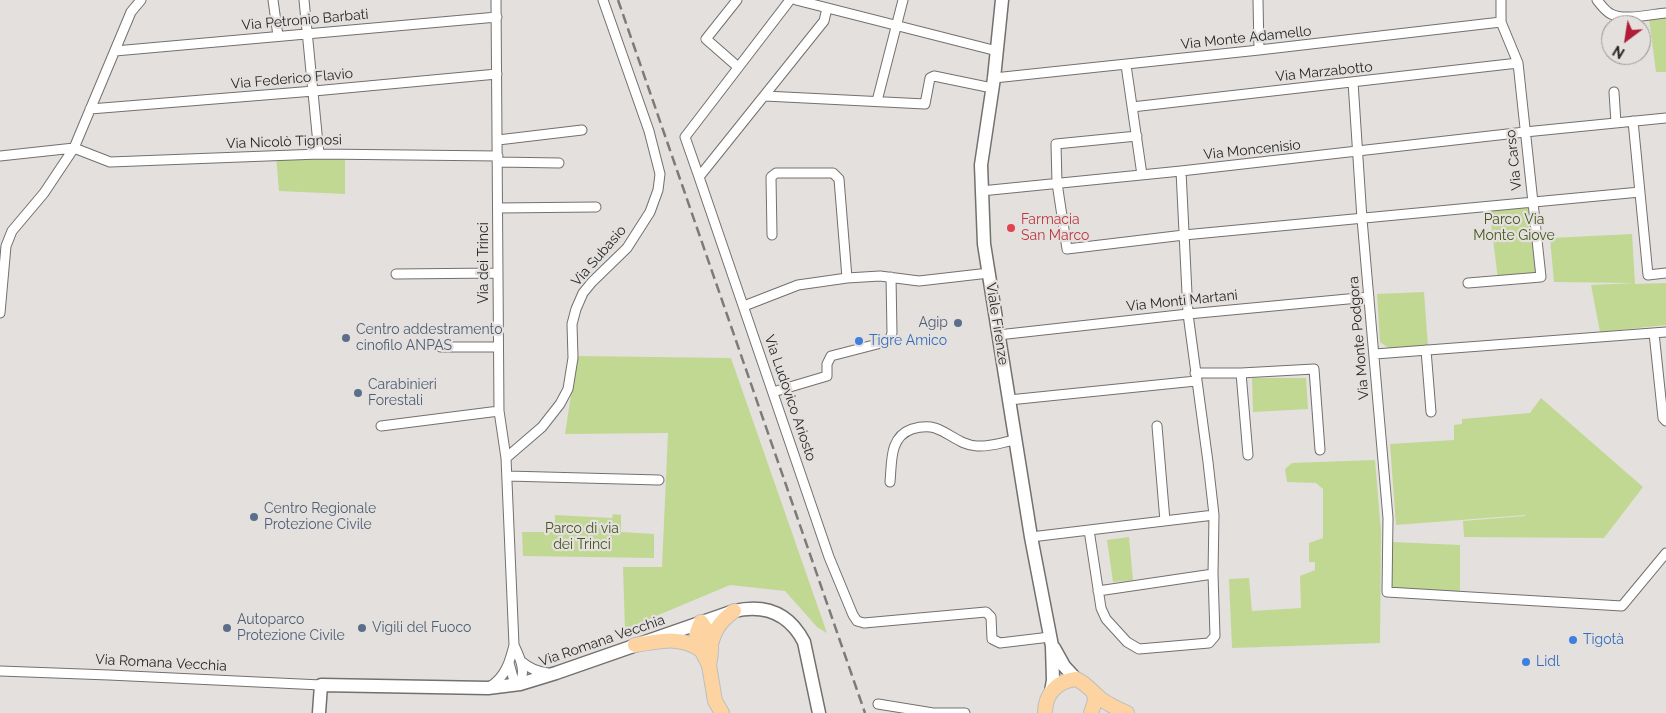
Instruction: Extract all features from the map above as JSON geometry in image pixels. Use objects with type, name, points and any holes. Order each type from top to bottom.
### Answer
[{"type":"main road","name":"Viale Firenze","points":[[1002,0],[998,51],[981,165],[981,191],[984,244],[998,335],[1031,537],[1051,641],[1054,680],[1051,692],[1042,711]]},
{"type":"main road","name":"Via Romana Vecchia","points":[[321,685],[488,688],[520,684],[734,611],[756,608],[785,618],[796,628],[804,642],[819,713]]},
{"type":"main road","points":[[705,647],[720,622],[734,611]]},
{"type":"main road","points":[[700,622],[710,636],[705,647]]},
{"type":"main road","points":[[635,645],[680,640],[705,647],[712,654],[709,665],[716,709]]},
{"type":"main road","name":"Viale Firenze","points":[[1051,641],[1064,666],[1076,679],[1087,685],[1112,707],[1127,713]]},
{"type":"main road","points":[[1051,692],[1062,682],[1076,679]]},
{"type":"main road","points":[[320,713],[321,685]]},
{"type":"main road","points":[[1091,713],[1095,702],[1094,693]]},
{"type":"street","points":[[0,313],[6,246],[12,231],[44,193],[74,148],[132,12],[141,0]]},
{"type":"street","points":[[273,0],[278,36]]},
{"type":"street","points":[[304,0],[309,34],[319,154]]},
{"type":"street","name":"Via dei Trinci","points":[[488,688],[498,681],[509,663],[514,645],[506,458],[499,411],[496,0]]},
{"type":"street","name":"Via Subasio","points":[[506,458],[542,427],[560,404],[568,389],[573,358],[572,324],[583,292],[627,248],[650,212],[658,190],[660,174],[648,131],[603,0]]},
{"type":"street","points":[[737,0],[706,39],[738,68],[790,0]]},
{"type":"street","points":[[796,0],[998,51]]},
{"type":"street","points":[[765,96],[877,101],[903,0]]},
{"type":"street","points":[[1258,0],[1259,50]]},
{"type":"street","name":"Via Carso","points":[[1468,283],[1541,277],[1518,64],[1502,22],[1501,0]]},
{"type":"street","points":[[1597,0],[1607,12],[1616,16],[1626,17],[1666,13]]},
{"type":"street","points":[[699,177],[824,21],[827,8]]},
{"type":"street","name":"Via Petronio Barbati","points":[[115,51],[497,17]]},
{"type":"street","name":"Via Monte Adamello","points":[[877,101],[924,104],[930,78],[934,76],[993,83],[1126,65],[1502,22]]},
{"type":"street","name":"Via Marzabotto","points":[[1132,107],[1518,64]]},
{"type":"street","points":[[1126,65],[1142,175]]},
{"type":"street","name":"Via Ludovico Ariosto","points":[[738,68],[685,137],[830,557],[853,615],[857,621],[864,623],[986,612],[991,617],[992,639],[1000,643],[1051,641]]},
{"type":"street","name":"Via Federico Flavio","points":[[90,109],[314,92],[497,74]]},
{"type":"street","name":"Via Monte Podgora","points":[[1354,82],[1362,219],[1388,518],[1388,592],[1622,606],[1666,553]]},
{"type":"street","points":[[1614,92],[1616,123]]},
{"type":"street","name":"Via Moncenisio","points":[[981,191],[1666,118]]},
{"type":"street","points":[[1633,122],[1648,275],[1666,273]]},
{"type":"street","points":[[498,140],[582,130]]},
{"type":"street","points":[[1137,136],[1056,144],[1057,183],[1067,249],[1184,235],[1640,192]]},
{"type":"street","points":[[0,156],[74,148]]},
{"type":"street","name":"Via Nicolò Tignosi","points":[[74,148],[110,162],[319,154],[498,159],[559,164]]},
{"type":"street","points":[[1089,530],[1101,608],[1106,619],[1126,642],[1139,649],[1209,643],[1215,636],[1214,515],[1188,314],[1181,171]]},
{"type":"street","points":[[772,234],[771,177],[776,173],[833,173],[839,179],[847,278]]},
{"type":"street","points":[[498,208],[596,207]]},
{"type":"street","points":[[396,274],[497,273]]},
{"type":"street","points":[[744,306],[798,285],[847,278],[880,276],[919,281],[989,273]]},
{"type":"street","points":[[774,392],[827,376],[827,364],[831,356],[889,341],[892,333],[891,277]]},
{"type":"street","name":"Via Monti Martani","points":[[998,335],[1188,314],[1369,297]]},
{"type":"street","points":[[1375,354],[1666,332]]},
{"type":"street","points":[[1654,333],[1663,418],[1666,421]]},
{"type":"street","points":[[441,347],[498,346]]},
{"type":"street","points":[[1426,350],[1431,412]]},
{"type":"street","points":[[1009,400],[1196,377],[1314,369],[1320,450]]},
{"type":"street","points":[[1241,373],[1248,455]]},
{"type":"street","points":[[381,426],[499,411]]},
{"type":"street","points":[[1157,426],[1165,521]]},
{"type":"street","points":[[890,482],[894,445],[898,437],[906,431],[917,428],[935,428],[958,441],[977,446],[988,446],[1016,440]]},
{"type":"street","points":[[507,476],[659,480]]},
{"type":"street","points":[[1031,537],[1214,515]]},
{"type":"street","points":[[1098,591],[1213,574]]},
{"type":"street","name":"Via dei Trinci","points":[[514,645],[522,662]]},
{"type":"street","points":[[522,662],[540,672],[556,673]]},
{"type":"street","points":[[509,663],[514,680],[520,684],[522,662]]},
{"type":"street","name":"Via Romana Vecchia","points":[[0,672],[321,685]]},
{"type":"street","points":[[878,704],[933,712],[965,713]]},
{"type":"green space","points":[[1666,17],[1666,72],[1656,72],[1651,19]]},
{"type":"green space","points":[[345,154],[345,194],[279,191],[276,155]]},
{"type":"green space","name":"Parco Via Monte Giove","points":[[1533,202],[1541,277],[1498,280],[1489,206]]},
{"type":"green space","points":[[1632,234],[1635,284],[1666,283],[1666,325],[1600,332],[1591,285],[1634,283],[1554,282],[1550,238]]},
{"type":"green space","points":[[1424,292],[1428,347],[1390,349],[1380,342],[1377,294]]},
{"type":"green space","points":[[577,356],[731,358],[827,633],[817,627],[785,591],[730,585],[625,629],[623,567],[662,567],[668,433],[565,434]]},
{"type":"green space","points":[[1252,378],[1306,378],[1308,409],[1253,412]]},
{"type":"green space","points":[[1541,398],[1643,487],[1604,538],[1464,537],[1463,521],[1525,515],[1396,525],[1390,444],[1454,440],[1454,425],[1462,424],[1462,419],[1530,413]]},
{"type":"green space","points":[[1375,460],[1381,532],[1380,643],[1232,648],[1229,579],[1249,578],[1252,611],[1301,608],[1300,576],[1315,570],[1315,562],[1309,562],[1309,543],[1323,538],[1323,489],[1316,483],[1287,482],[1285,469],[1292,463]]},
{"type":"green space","name":"Parco di via dei Trinci","points":[[613,514],[621,515],[621,532],[654,534],[654,558],[523,556],[522,532],[555,532],[555,515],[612,518]]},
{"type":"green space","points":[[1129,537],[1133,580],[1113,582],[1107,540]]},
{"type":"green space","points":[[1392,542],[1460,545],[1460,593],[1399,591],[1392,586]]},
{"type":"railway","points":[[618,0],[865,713]]},
{"type":"place","name":"Farmacia San Marco","points":[[1011,228]]},
{"type":"place","name":"Agip","points":[[958,323]]},
{"type":"place","name":"Centro addestramento cinofilo ANPAS","points":[[346,338]]},
{"type":"place","name":"Tigre Amico","points":[[859,341]]},
{"type":"place","name":"Carabinieri Forestali","points":[[358,393]]},
{"type":"place","name":"Centro Regionale Protezione Civile","points":[[254,517]]},
{"type":"place","name":"Autoparco Protezione Civile","points":[[227,628]]},
{"type":"place","name":"Vigili del Fuoco","points":[[362,628]]},
{"type":"place","name":"Tigotà","points":[[1573,640]]},
{"type":"place","name":"Lidl","points":[[1526,662]]}]
